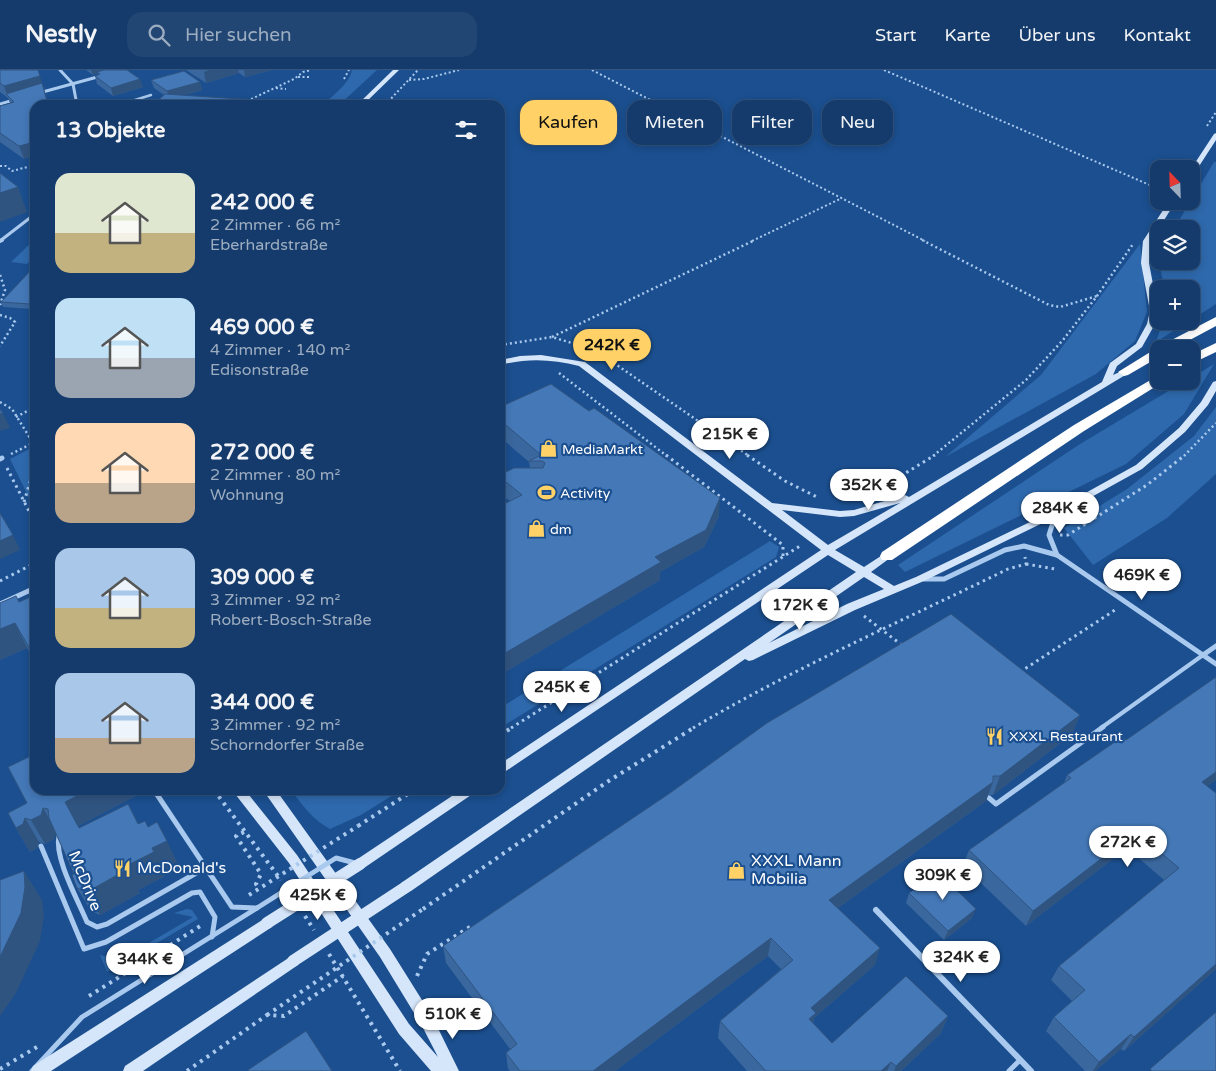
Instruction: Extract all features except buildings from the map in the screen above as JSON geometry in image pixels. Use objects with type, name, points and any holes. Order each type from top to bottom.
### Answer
[{"type":"highway","points":[[1181,340],[1214,322]]},
{"type":"highway","points":[[1200,355],[1216,347]]},
{"type":"highway","points":[[1124,372],[1150,357]]},
{"type":"highway","points":[[887,556],[1079,428],[1150,385]]},
{"type":"main road","points":[[365,100],[396,70]]},
{"type":"main road","points":[[1200,160],[1216,136]]},
{"type":"main road","points":[[1106,382],[1113,365],[1139,345],[1151,324],[1154,311],[1145,263],[1147,241],[1166,210]]},
{"type":"main road","points":[[505,362],[530,356],[556,357],[582,364],[828,550],[893,590]]},
{"type":"main road","points":[[505,767],[828,550],[1124,372]]},
{"type":"main road","points":[[724,669],[852,607],[920,578],[1056,513],[1139,467],[1154,456],[1194,416],[1216,384]]},
{"type":"main road","points":[[771,506],[840,514],[854,513],[922,492]]},
{"type":"main road","points":[[130,1071],[406,887],[887,556]]},
{"type":"main road","points":[[242,795],[293,860],[404,1029],[440,1071]]},
{"type":"main road","points":[[272,795],[385,953],[427,1021],[452,1071]]},
{"type":"main road","points":[[38,1071],[379,852],[463,795]]},
{"type":"street","points":[[60,70],[73,84],[76,100]]},
{"type":"street","points":[[36,94],[106,75]]},
{"type":"street","points":[[0,104],[18,99]]},
{"type":"street","points":[[0,241],[30,218]]},
{"type":"street","points":[[1056,513],[1049,535],[1057,554]]},
{"type":"street","points":[[920,578],[944,579],[1005,550],[1024,546],[1057,554],[1216,664]]},
{"type":"street","points":[[0,604],[30,590]]},
{"type":"street","points":[[1203,655],[1216,646]]},
{"type":"street","points":[[876,910],[1031,1071]]},
{"type":"lane","points":[[134,100],[151,94]]},
{"type":"lane","points":[[989,798],[996,804],[1203,655]]},
{"type":"lane","points":[[157,795],[232,907],[257,908]]},
{"type":"lane","name":"McDrive","points":[[59,836],[57,844],[61,859],[87,922],[97,927],[107,924],[206,868]]},
{"type":"lane","points":[[41,846],[84,949],[106,942],[192,893],[200,892],[215,917],[212,937]]},
{"type":"lane","points":[[32,1071],[82,1016],[212,937],[336,858],[360,864]]},
{"type":"lane","points":[[1009,1071],[1020,1060]]},
{"type":"path","points":[[249,100],[298,77],[303,72],[311,70]]},
{"type":"path","points":[[344,79],[350,70]]},
{"type":"path","points":[[390,100],[418,70]]},
{"type":"path","points":[[409,80],[424,79],[459,70]]},
{"type":"path","points":[[592,70],[1049,305],[1060,307],[1097,296]]},
{"type":"path","points":[[884,70],[1150,185]]},
{"type":"path","points":[[298,77],[309,77]]},
{"type":"path","points":[[275,88],[286,89]]},
{"type":"path","points":[[0,166],[6,166],[12,171],[30,166]]},
{"type":"path","points":[[505,343],[552,337],[842,198]]},
{"type":"path","points":[[869,496],[930,460],[1026,380],[1063,340],[1097,296],[1136,239]]},
{"type":"path","points":[[0,275],[5,290],[4,300],[0,305]]},
{"type":"path","points":[[0,315],[10,318],[15,322],[0,346]]},
{"type":"path","points":[[552,337],[595,350],[785,481],[820,498]]},
{"type":"path","points":[[505,732],[783,557],[783,545],[562,374],[554,372]]},
{"type":"path","points":[[0,402],[12,409],[30,438]]},
{"type":"path","points":[[16,417],[30,410]]},
{"type":"path","points":[[1049,535],[1068,535],[1135,494],[1159,476],[1209,432],[1216,423]]},
{"type":"path","points":[[30,444],[1,459],[30,513]]},
{"type":"path","points":[[24,502],[30,482]]},
{"type":"path","points":[[188,1071],[629,767],[779,679],[1008,569],[1026,564],[1024,546]]},
{"type":"path","points":[[0,581],[30,566]]},
{"type":"path","points":[[1015,675],[1110,612]]},
{"type":"path","points":[[881,629],[903,646]]},
{"type":"path","points":[[218,795],[244,832],[236,836],[261,874],[256,884],[260,888]]},
{"type":"path","points":[[232,907],[406,795]]},
{"type":"path","points":[[99,989],[215,917]]},
{"type":"path","points":[[416,978],[427,954],[473,925]]},
{"type":"path","points":[[267,1015],[284,1016],[344,976]]},
{"type":"shaded area","points":[[352,70],[377,70],[344,100],[328,100],[348,80]]},
{"type":"shaded area","points":[[1214,162],[1216,162],[1216,304],[1200,314],[1200,280],[1163,280],[1160,270],[1200,270],[1200,220],[1179,220],[1185,210],[1200,210],[1200,185]]},
{"type":"shaded area","points":[[30,244],[30,261],[27,264],[11,262]]},
{"type":"shaded area","points":[[1140,244],[1147,312],[1135,341],[1096,374],[945,457],[1041,375]]},
{"type":"shaded area","points":[[1160,330],[1175,330],[1159,340],[1157,340]]},
{"type":"shaded area","points":[[1214,364],[1200,387],[1200,373]]},
{"type":"shaded area","points":[[1170,390],[1198,390],[1184,414],[1126,464],[905,572],[898,565],[1080,444]]},
{"type":"shaded area","points":[[1216,407],[1216,474],[1167,518],[1093,565],[1064,528],[1127,489],[1194,436]]},
{"type":"shaded area","points":[[30,449],[30,500],[10,459]]},
{"type":"shaded area","points":[[770,541],[779,547],[776,557],[505,725],[505,705]]},
{"type":"shaded area","points":[[295,795],[393,795],[361,815],[330,829],[313,817]]},
{"type":"shaded area","points":[[187,909],[192,910],[198,919],[107,972],[100,955],[120,960],[193,917],[174,913]]},
{"type":"place","name":"MediaMarkt","points":[[548,449]]},
{"type":"place","name":"Activity","points":[[546,493]]},
{"type":"place","name":"dm","points":[[536,529]]},
{"type":"place","name":"XXXL Restaurant","points":[[995,736]]},
{"type":"place","name":"McDonald's","points":[[123,868]]},
{"type":"place","name":"XXXL Mann Mobilia","points":[[737,870]]}]
